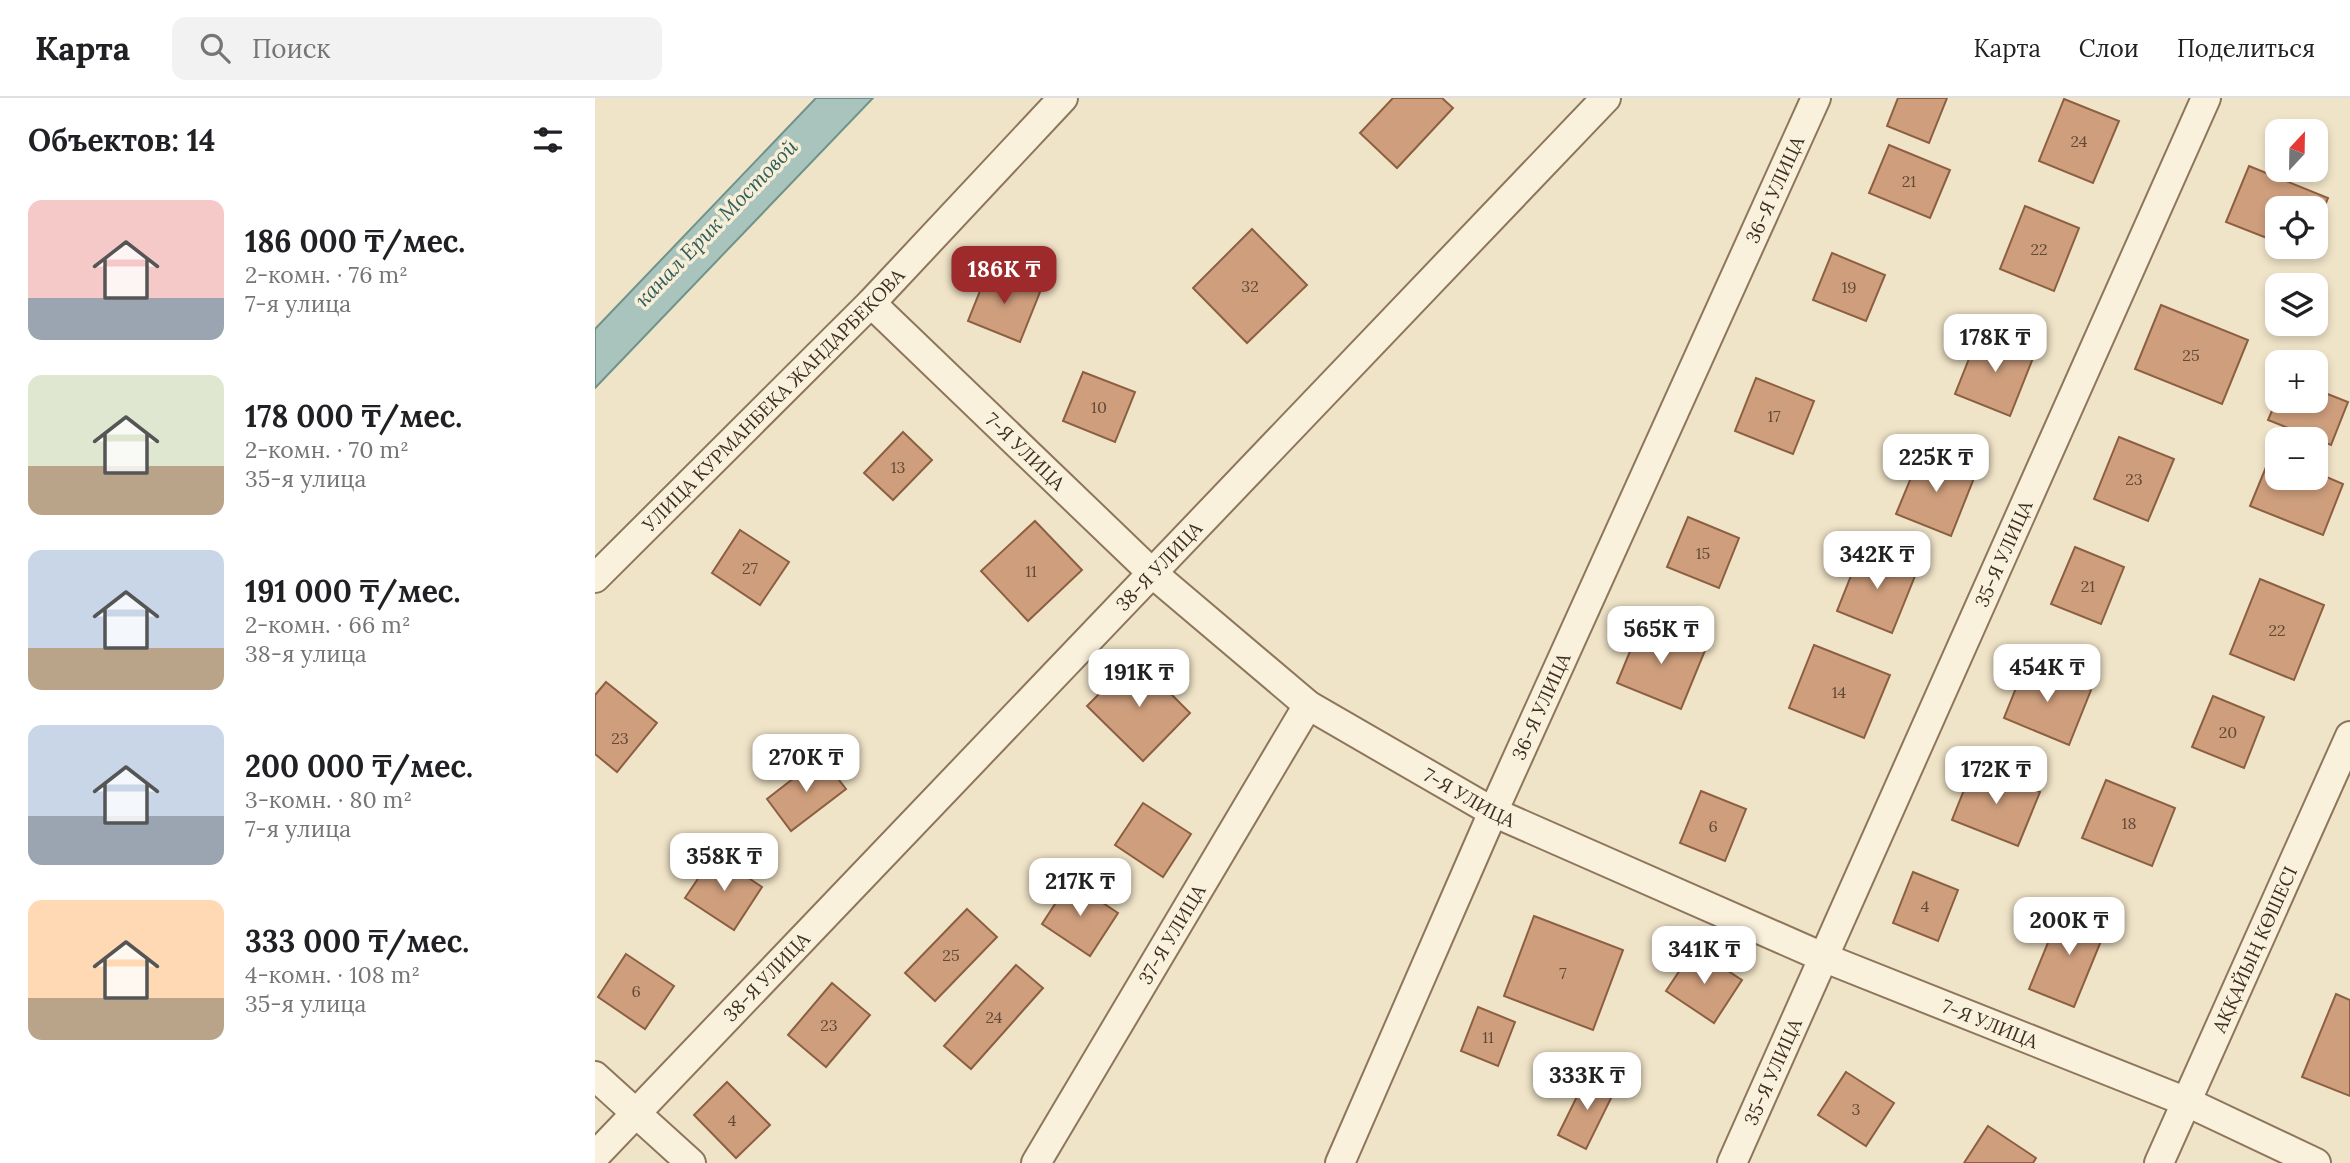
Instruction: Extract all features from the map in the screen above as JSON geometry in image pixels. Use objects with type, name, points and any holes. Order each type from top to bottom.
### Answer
[{"type":"street","name":"УЛИЦА КУРМАНБЕКА ЖАНДАРБЕКОВА","points":[[595,578],[871,303],[1063,98]]},
{"type":"street","name":"38-Я УЛИЦА","points":[[595,1156],[1606,98]]},
{"type":"street","name":"36-Я УЛИЦА","points":[[1340,1163],[1493,812],[1817,98]]},
{"type":"street","name":"35-Я УЛИЦА","points":[[1732,1163],[2206,98]]},
{"type":"street","name":"7-Я УЛИЦА","points":[[871,303],[1151,572],[1308,705],[1493,812],[1825,958],[2187,1102],[2316,1163]]},
{"type":"street","name":"37-Я УЛИЦА","points":[[1036,1163],[1308,705]]},
{"type":"street","name":"АҚҚАЙЫҢ КӨШЕСІ","points":[[2159,1163],[2350,736]]},
{"type":"street","points":[[595,1076],[691,1163]]},
{"type":"water","name":"канал Ерик Мостовой","points":[[816,98],[873,98],[595,388],[595,329]]},
{"type":"building","points":[[1393,98],[1442,98],[1453,108],[1397,168],[1360,133]]},
{"type":"building","points":[[1898,98],[1947,98],[1929,143],[1887,126]]},
{"type":"building","points":[[2064,99],[2119,121],[2093,183],[2039,161]]},
{"type":"building","points":[[1889,145],[1950,170],[1930,218],[1869,193]]},
{"type":"building","points":[[2249,166],[2265,172],[2265,182],[2288,182],[2323,196],[2265,196],[2265,237],[2226,222]]},
{"type":"building","points":[[2025,206],[2079,228],[2054,291],[2000,269]]},
{"type":"building","points":[[1252,229],[1307,285],[1247,343],[1193,288]]},
{"type":"building","points":[[1832,253],[1885,275],[1866,321],[1813,300]]},
{"type":"building","points":[[988,271],[1040,292],[1020,342],[968,321]]},
{"type":"building","points":[[2161,305],[2248,340],[2222,404],[2135,369]]},
{"type":"building","points":[[1980,331],[2035,353],[2010,416],[1955,394]]},
{"type":"building","points":[[1083,372],[1135,392],[1115,442],[1063,421]]},
{"type":"building","points":[[1756,378],[1814,401],[1793,454],[1735,431]]},
{"type":"building","points":[[2328,394],[2348,402],[2331,445],[2328,444],[2328,427],[2286,427],[2268,420],[2271,413],[2328,413]]},
{"type":"building","points":[[903,432],[932,460],[893,500],[864,473]]},
{"type":"building","points":[[2119,437],[2174,459],[2148,521],[2094,499]]},
{"type":"building","points":[[1922,451],[1976,473],[1951,536],[1896,514]]},
{"type":"building","points":[[2265,470],[2265,490],[2328,490],[2328,478],[2343,484],[2323,535],[2250,506]]},
{"type":"building","points":[[1688,517],[1739,538],[1719,588],[1667,567]]},
{"type":"building","points":[[1035,521],[1082,570],[1028,621],[981,571]]},
{"type":"building","points":[[740,530],[789,562],[760,605],[712,573]]},
{"type":"building","points":[[2075,547],[2124,567],[2101,624],[2051,604]]},
{"type":"building","points":[[1862,548],[1917,571],[1892,633],[1837,611]]},
{"type":"building","points":[[2260,579],[2324,605],[2294,680],[2230,654]]},
{"type":"building","points":[[1642,622],[1706,648],[1681,709],[1617,683]]},
{"type":"building","points":[[1814,645],[1890,675],[1864,738],[1789,708]]},
{"type":"building","points":[[1135,658],[1190,713],[1143,761],[1087,706]]},
{"type":"building","points":[[2026,663],[2091,690],[2069,745],[2004,718]]},
{"type":"building","points":[[606,682],[657,723],[617,772],[595,754],[595,695]]},
{"type":"building","points":[[2213,696],[2264,717],[2244,768],[2192,747]]},
{"type":"building","points":[[821,757],[846,789],[791,831],[767,799]]},
{"type":"building","points":[[1974,765],[2040,792],[2018,846],[1952,820]]},
{"type":"building","points":[[2106,780],[2175,808],[2152,866],[2082,838]]},
{"type":"building","points":[[1701,791],[1746,809],[1725,861],[1680,843]]},
{"type":"building","points":[[1143,803],[1191,834],[1163,877],[1115,845]]},
{"type":"building","points":[[714,855],[762,887],[734,930],[685,898]]},
{"type":"building","points":[[1913,872],[1958,890],[1938,941],[1893,923]]},
{"type":"building","points":[[1070,881],[1118,913],[1090,956],[1042,924]]},
{"type":"building","points":[[2063,906],[2108,924],[2074,1007],[2029,989]]},
{"type":"building","points":[[967,909],[997,937],[935,1001],[905,973]]},
{"type":"building","points":[[1534,916],[1623,950],[1593,1030],[1504,996]]},
{"type":"building","points":[[1694,949],[1742,980],[1714,1023],[1666,991]]},
{"type":"building","points":[[626,954],[674,986],[645,1029],[598,997]]},
{"type":"building","points":[[1016,965],[1043,988],[971,1069],[944,1046]]},
{"type":"building","points":[[832,983],[870,1015],[826,1067],[788,1035]]},
{"type":"building","points":[[2336,994],[2350,1000],[2350,1096],[2302,1077]]},
{"type":"building","points":[[1478,1007],[1515,1022],[1498,1066],[1461,1051]]},
{"type":"building","points":[[1846,1072],[1894,1103],[1866,1146],[1818,1115]]},
{"type":"building","points":[[1588,1074],[1616,1088],[1586,1149],[1558,1135]]},
{"type":"building","points":[[727,1082],[770,1125],[736,1158],[694,1115]]},
{"type":"building","points":[[1988,1126],[2036,1158],[2033,1163],[1964,1163]]}]
